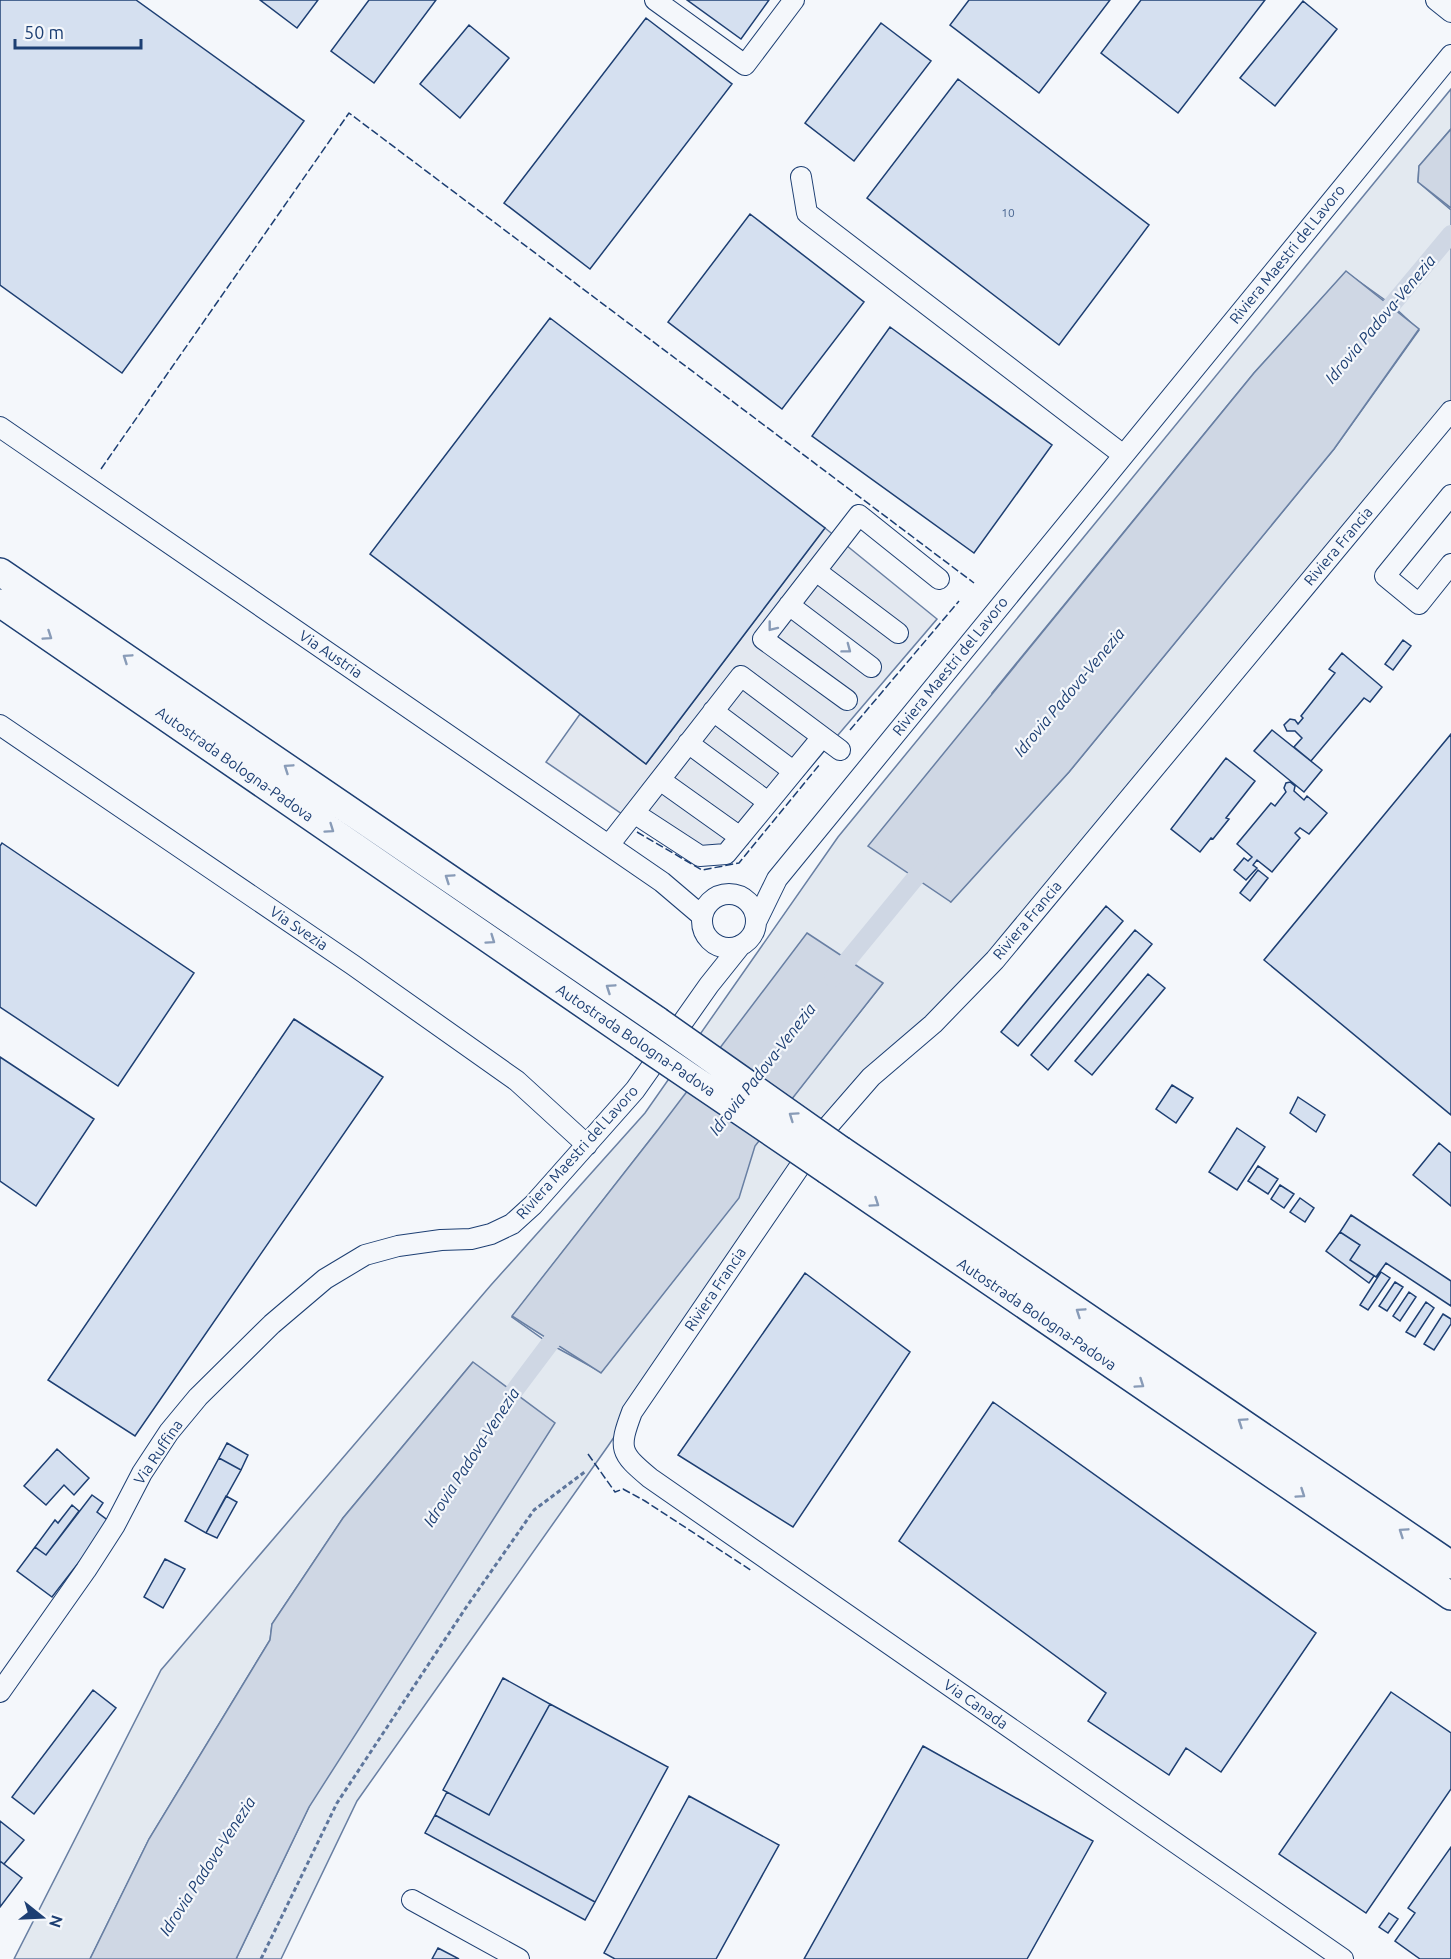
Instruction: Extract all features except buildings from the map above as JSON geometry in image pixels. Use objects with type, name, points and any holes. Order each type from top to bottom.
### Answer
[{"type":"highway","name":"Autostrada Bologna-Padova","points":[[0,572],[658,1021],[834,1160],[1451,1596]]},
{"type":"highway","name":"Autostrada Bologna-Padova","points":[[0,603],[643,1045],[834,1160],[1451,1565]]},
{"type":"street","points":[[656,0],[745,65],[794,0]]},
{"type":"street","points":[[1436,0],[1451,12]]},
{"type":"street","name":"Riviera Maestri del Lavoro","points":[[365,1255],[398,1246],[441,1240],[471,1239],[491,1234],[512,1224],[533,1205],[634,1090],[709,985],[748,939],[777,879],[1122,454],[1451,55]]},
{"type":"street","points":[[801,177],[807,213],[1122,454]]},
{"type":"street","name":"Riviera Francia","points":[[622,1438],[632,1412],[824,1131],[871,1077],[933,1024],[995,960],[1451,411]]},
{"type":"street","name":"Via Austria","points":[[0,428],[609,845],[662,882],[702,916]]},
{"type":"street","points":[[1451,495],[1385,576],[1419,604],[1451,564]]},
{"type":"street","points":[[847,700],[763,639],[860,515],[939,579]]},
{"type":"street","points":[[816,571],[898,633]]},
{"type":"street","points":[[789,605],[871,667]]},
{"type":"street","points":[[609,845],[741,676],[840,750]]},
{"type":"street","points":[[713,711],[793,771]]},
{"type":"street","name":"Via Svezia","points":[[0,725],[344,959],[517,1081],[586,1145]]},
{"type":"street","points":[[634,813],[699,856],[726,854],[822,736]]},
{"type":"street","points":[[688,743],[768,802]]},
{"type":"street","points":[[660,780],[740,837]]},
{"type":"street","name":"Riviera Maestri del Lavoro","points":[[715,897],[723,894],[740,896],[758,890],[777,879]]},
{"type":"street","name":"Via Austria","points":[[662,882],[688,892],[715,897]]},
{"type":"street","points":[[740,896],[752,907],[756,922]]},
{"type":"street","points":[[702,916],[706,905],[715,897]]},
{"type":"street","name":"Riviera Maestri del Lavoro","points":[[702,916],[702,926],[712,942],[713,963],[709,985]]},
{"type":"street","points":[[712,942],[726,948],[741,945]]},
{"type":"street","name":"Via Ruffina","points":[[0,1692],[92,1561],[115,1525],[142,1473],[169,1432],[198,1397],[272,1323],[325,1279],[365,1255]]},
{"type":"street","name":"Via Canada","points":[[622,1438],[628,1460],[650,1478],[1343,1959]]},
{"type":"street","points":[[412,1900],[519,1959]]},
{"type":"path","points":[[261,1959],[337,1803],[465,1609],[534,1510],[586,1471]]},
{"type":"shaded area","points":[[1451,89],[1451,129],[1419,166],[1418,182],[1451,210],[1451,403],[995,960],[871,1077],[779,1195],[608,1446],[357,1801],[281,1959],[236,1959],[309,1807],[473,1362],[343,1518],[272,1624],[270,1640],[149,1839],[90,1959],[14,1959],[161,1670],[491,1285],[645,1113],[838,837]],"holes":[[[1346,272],[1392,305],[1419,330],[1334,449],[1069,772],[951,901],[992,693],[1254,373]],[[883,983],[754,1146],[738,1198],[601,1372],[550,1344],[512,1317],[657,1131]]]},
{"type":"shaded area","points":[[825,528],[937,619],[739,851],[682,855],[546,762],[580,714],[646,764]]},
{"type":"water","points":[[1451,129],[1451,208],[1418,182],[1419,166]]},
{"type":"water","points":[[1346,271],[1419,329],[1334,449],[1069,772],[951,902],[868,846],[1254,373]]},
{"type":"water","points":[[807,933],[883,983],[755,1146],[739,1198],[601,1373],[512,1316],[657,1131]]},
{"type":"water","points":[[473,1362],[555,1423],[309,1807],[236,1959],[90,1959],[149,1839],[270,1640],[272,1624],[343,1518]]},
{"type":"waterway","name":"Idrovia Padova-Venezia","points":[[1375,325],[1451,234]]},
{"type":"waterway","name":"Idrovia Padova-Venezia","points":[[833,978],[930,860]]},
{"type":"waterway","name":"Idrovia Padova-Venezia","points":[[500,1410],[566,1322]]},
{"type":"fence","points":[[101,469],[349,113],[974,583]]},
{"type":"fence","points":[[850,730],[959,601]]},
{"type":"fence","points":[[637,832],[702,870],[739,863],[820,764]]},
{"type":"fence","points":[[588,1454],[615,1492],[623,1489],[645,1501],[752,1571]]}]
